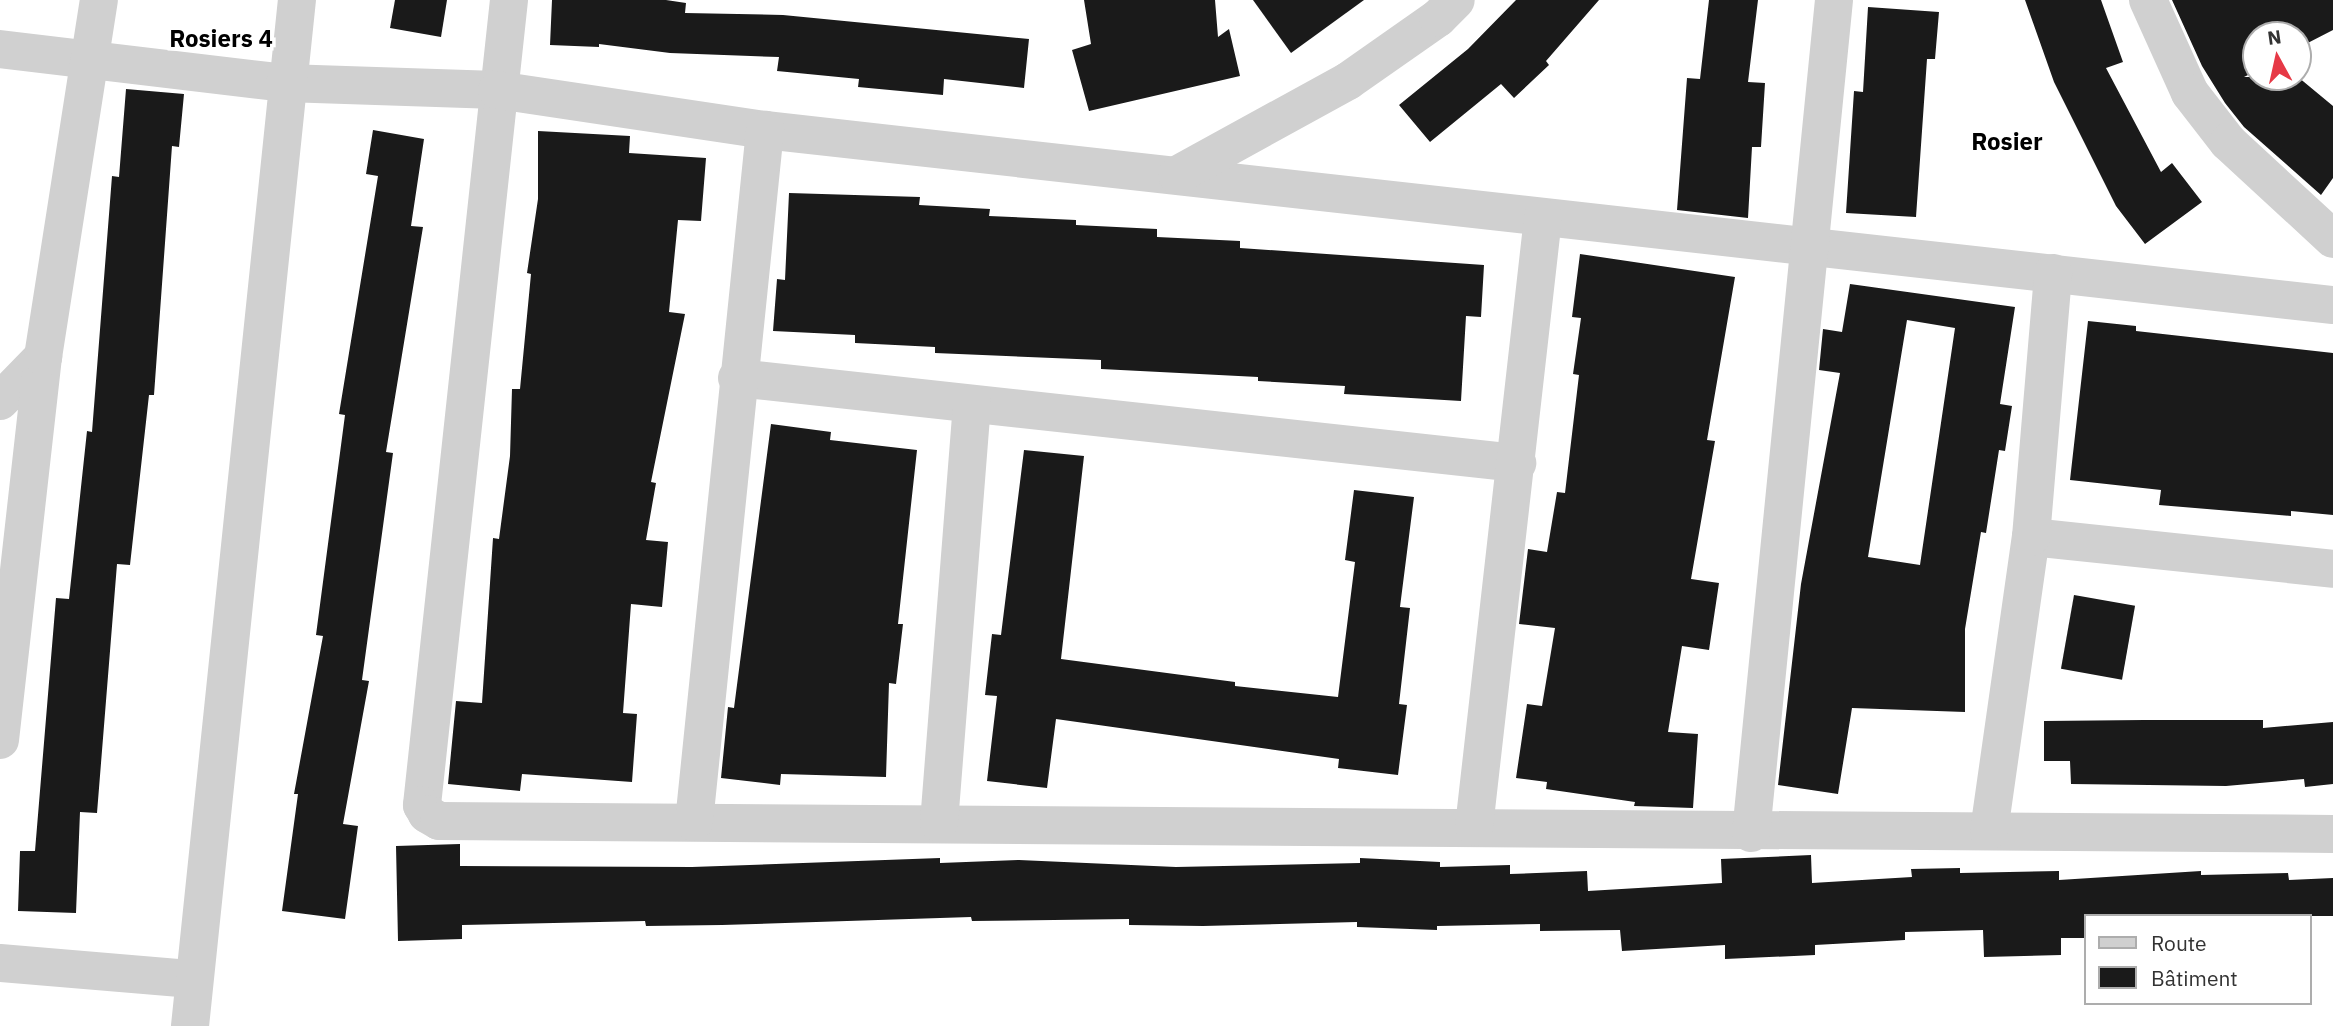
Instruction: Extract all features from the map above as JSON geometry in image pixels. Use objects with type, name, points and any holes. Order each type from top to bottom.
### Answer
[{"type":"street","points":[[0,740],[43,357],[99,0]]},
{"type":"street","points":[[190,1026],[192,979],[285,83],[297,0]]},
{"type":"street","points":[[509,0],[497,90],[422,804],[427,814],[439,821],[1474,827],[1751,833],[1989,831],[2333,834]]},
{"type":"street","points":[[1177,175],[1348,81],[1438,18],[1457,0]]},
{"type":"street","points":[[1751,833],[1834,0]]},
{"type":"street","points":[[2148,0],[2162,37],[2198,103],[2228,142],[2333,239]]},
{"type":"street","points":[[0,49],[285,83],[497,90],[765,130],[2333,305]]},
{"type":"street","points":[[694,822],[737,378],[765,130]]},
{"type":"street","points":[[1474,827],[1543,218]]},
{"type":"street","points":[[1989,831],[2031,537],[2053,273]]},
{"type":"street","points":[[0,401],[43,357]]},
{"type":"street","points":[[737,378],[1517,463]]},
{"type":"street","points":[[939,823],[972,404]]},
{"type":"street","points":[[2031,537],[2333,569]]},
{"type":"street","points":[[0,963],[192,979]]},
{"type":"building","points":[[395,0],[447,0],[441,37],[390,28]]},
{"type":"building","points":[[552,0],[666,0],[686,3],[685,13],[783,15],[1029,39],[1024,88],[944,79],[943,95],[858,87],[859,79],[777,71],[779,57],[670,53],[599,44],[599,47],[550,45]]},
{"type":"building","points":[[1084,0],[1215,0],[1218,37],[1229,29],[1240,76],[1089,111],[1072,50],[1091,44]]},
{"type":"building","points":[[1253,0],[1364,0],[1291,53]]},
{"type":"building","points":[[1516,0],[1599,0],[1546,61],[1549,65],[1514,98],[1501,84],[1430,142],[1399,105],[1468,49]]},
{"type":"building","points":[[1709,0],[1758,0],[1748,82],[1765,83],[1761,147],[1752,147],[1748,218],[1677,210],[1687,78],[1700,79]]},
{"type":"building","points":[[2025,0],[2101,0],[2123,62],[2106,68],[2161,172],[2172,163],[2202,202],[2145,244],[2116,206],[2054,82]]},
{"type":"building","points":[[2172,0],[2333,0],[2333,30],[2312,41],[2312,21],[2242,21],[2242,91],[2312,91],[2312,89],[2333,106],[2333,178],[2321,195],[2244,127],[2202,66]]},
{"type":"building","points":[[1868,7],[1939,12],[1935,59],[1927,59],[1916,217],[1846,213],[1854,91],[1863,92]]},
{"type":"building","points":[[126,89],[184,94],[179,147],[172,146],[154,395],[149,395],[130,565],[117,564],[97,813],[80,812],[76,913],[18,911],[20,851],[35,851],[56,598],[69,599],[87,431],[92,432],[112,176],[119,177]]},
{"type":"building","points":[[373,130],[424,139],[411,226],[423,227],[386,452],[393,453],[362,680],[369,681],[343,824],[358,826],[345,919],[282,911],[298,794],[294,794],[323,636],[316,635],[345,415],[339,414],[378,176],[366,174]]},
{"type":"building","points":[[538,131],[630,136],[629,153],[706,158],[701,221],[678,220],[669,312],[685,314],[651,482],[656,483],[646,540],[668,542],[662,607],[631,604],[623,713],[637,714],[632,782],[522,774],[520,791],[448,784],[456,701],[482,703],[493,538],[499,539],[510,456],[512,389],[520,389],[531,274],[527,273],[538,199]]},
{"type":"building","points":[[789,193],[920,197],[919,205],[990,209],[989,216],[1076,220],[1076,225],[1157,229],[1157,237],[1240,241],[1240,248],[1484,265],[1481,317],[1466,316],[1461,401],[1344,394],[1345,386],[1258,381],[1258,377],[1101,369],[1101,360],[935,353],[935,347],[855,343],[855,335],[773,331],[777,279],[785,280]]},
{"type":"building","points":[[1580,254],[1735,277],[1707,440],[1715,441],[1691,579],[1719,583],[1709,650],[1682,646],[1668,732],[1698,734],[1693,808],[1634,806],[1635,802],[1546,789],[1547,782],[1516,778],[1527,704],[1542,706],[1555,628],[1519,624],[1528,549],[1547,552],[1557,492],[1565,493],[1579,375],[1573,374],[1581,318],[1572,317]]},
{"type":"building","points":[[1850,284],[2015,307],[2000,404],[2012,406],[2005,451],[1999,450],[1986,533],[1981,532],[1965,629],[1965,712],[1852,708],[1838,794],[1778,785],[1801,584],[1840,373],[1819,370],[1823,329],[1842,332]],"holes":[[[1907,320],[1955,328],[1920,565],[1868,557]]]},
{"type":"building","points":[[2088,321],[2136,326],[2136,331],[2333,353],[2333,515],[2291,511],[2291,516],[2159,505],[2161,490],[2070,480]]},
{"type":"building","points":[[771,424],[831,432],[830,440],[917,450],[898,624],[903,624],[896,684],[889,683],[886,777],[781,774],[780,785],[721,778],[728,707],[734,708]]},
{"type":"building","points":[[1024,450],[1084,456],[1061,659],[1235,682],[1235,686],[1338,697],[1355,562],[1345,560],[1354,490],[1414,497],[1400,607],[1410,608],[1399,704],[1407,705],[1398,775],[1338,768],[1339,759],[1056,719],[1047,788],[987,781],[997,696],[985,695],[992,634],[1001,635]]},
{"type":"building","points":[[2074,595],[2135,606],[2122,680],[2061,669]]},
{"type":"building","points":[[2263,720],[2263,728],[2333,722],[2333,784],[2305,787],[2304,779],[2226,786],[2071,784],[2070,761],[2044,761],[2044,721]]},
{"type":"building","points":[[460,844],[460,866],[692,867],[940,858],[940,863],[1019,860],[1176,867],[1360,863],[1360,858],[1440,862],[1440,867],[1510,865],[1510,874],[1587,871],[1588,891],[1722,883],[1721,859],[1811,855],[1812,883],[1912,877],[1911,869],[1960,868],[1960,873],[2059,871],[2059,880],[2201,871],[2201,875],[2288,873],[2289,880],[2333,878],[2333,916],[2084,914],[2084,938],[2061,938],[2061,955],[1984,957],[1983,930],[1905,932],[1905,940],[1815,945],[1815,955],[1725,959],[1725,945],[1622,951],[1620,930],[1540,931],[1540,924],[1437,926],[1437,930],[1357,927],[1357,922],[1203,926],[1129,925],[1129,919],[972,921],[971,917],[722,925],[646,926],[645,921],[462,925],[462,939],[398,941],[396,846]]},
{"type":"district","name":"Rosiers 4","points":[[221,39]]},
{"type":"district","name":"Rosier","points":[[2007,142]]}]
